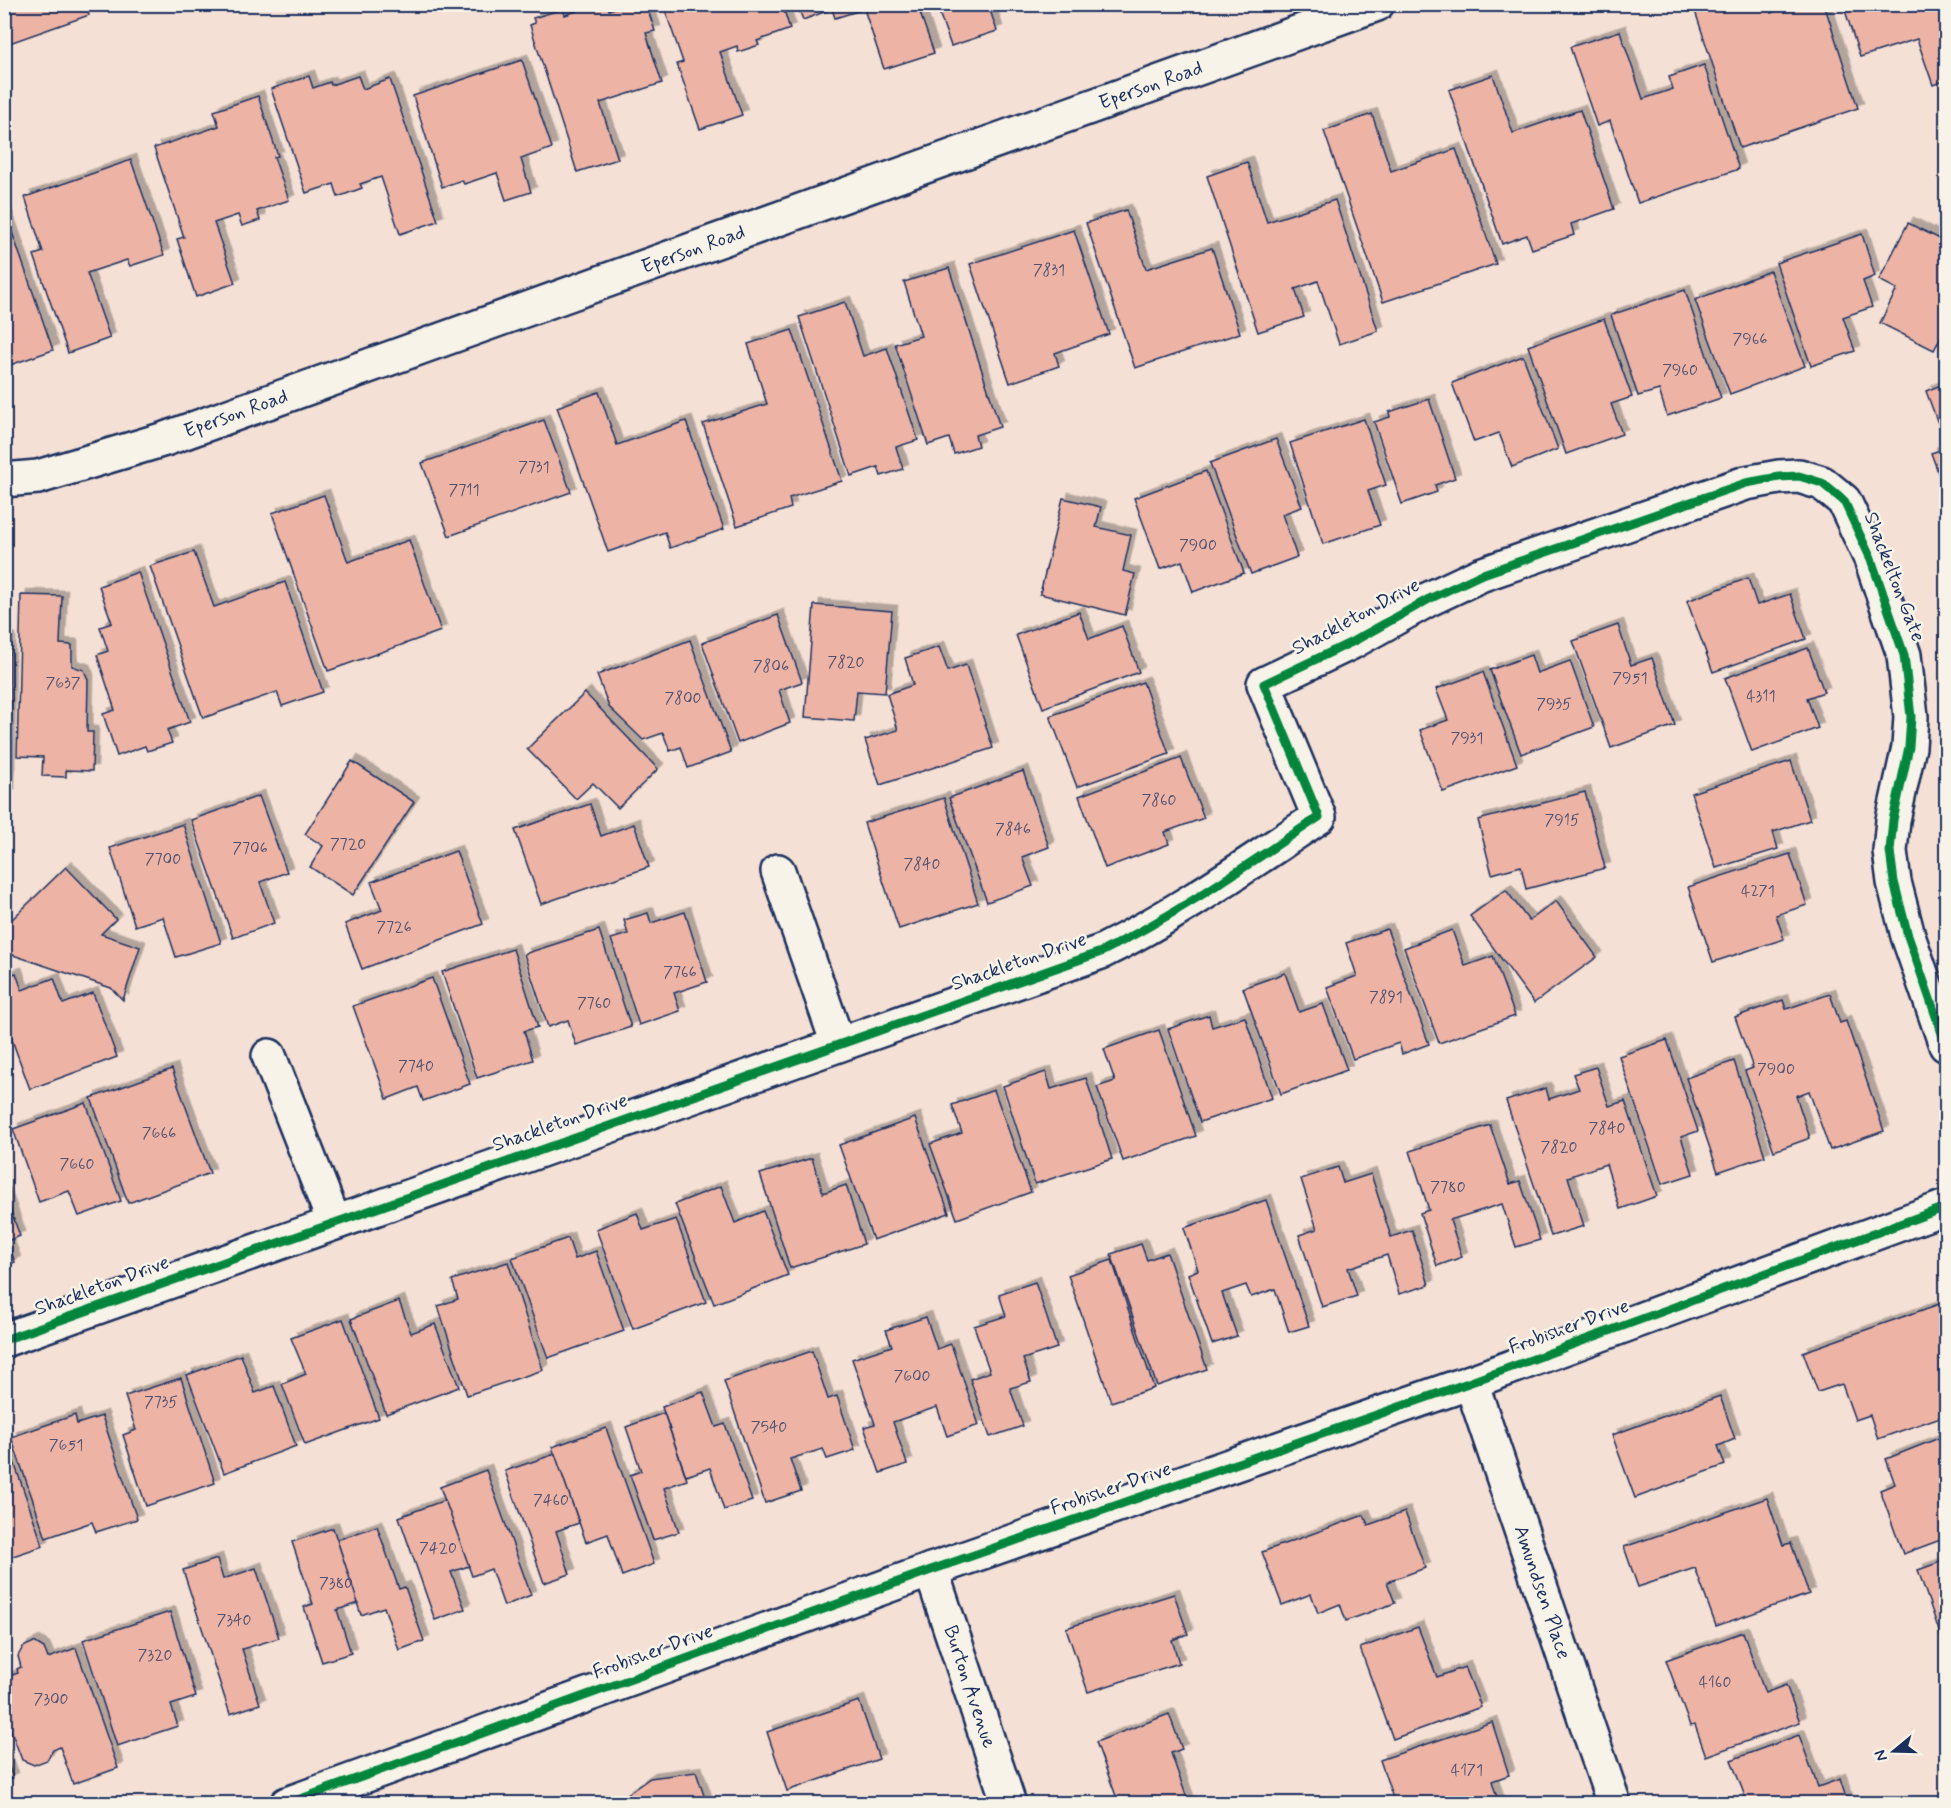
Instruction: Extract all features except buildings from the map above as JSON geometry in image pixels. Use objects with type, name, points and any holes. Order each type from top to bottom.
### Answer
[{"type":"street","name":"Eperson Road","points":[[4,480],[38,477],[176,435],[1377,4]]},
{"type":"street","name":"Shackleton Drive","points":[[4,1341],[334,1222],[1101,952],[1149,927],[1319,817],[1264,684],[1352,642],[1429,599],[1480,575],[1532,556],[1746,483],[1798,476],[1822,483]]},
{"type":"street","name":"Shackelton Gate","points":[[1822,483],[1844,501],[1859,530],[1904,655],[1911,717],[1909,747],[1893,820],[1890,851],[1894,882],[1908,936],[1947,1045]]},
{"type":"street","points":[[778,871],[838,1044]]},
{"type":"street","points":[[269,1056],[334,1222]]},
{"type":"street","name":"Frobisher Drive","points":[[287,1803],[931,1570],[1471,1382],[1947,1207]]},
{"type":"street","name":"Amundsen Place","points":[[1471,1382],[1614,1803]]},
{"type":"street","name":"Burton Avenue","points":[[931,1570],[1010,1803]]},
{"type":"cycle path","points":[[4,1340],[1101,952],[1185,905],[1319,817],[1264,684],[1352,642],[1429,599],[1480,575],[1746,483],[1779,477],[1799,476],[1822,483],[1844,501],[1871,559],[1904,655],[1911,717],[1909,747],[1893,820],[1890,851],[1894,882],[1908,936],[1946,1045]]},
{"type":"cycle path","points":[[287,1804],[931,1570],[1471,1382],[1946,1207]]}]
